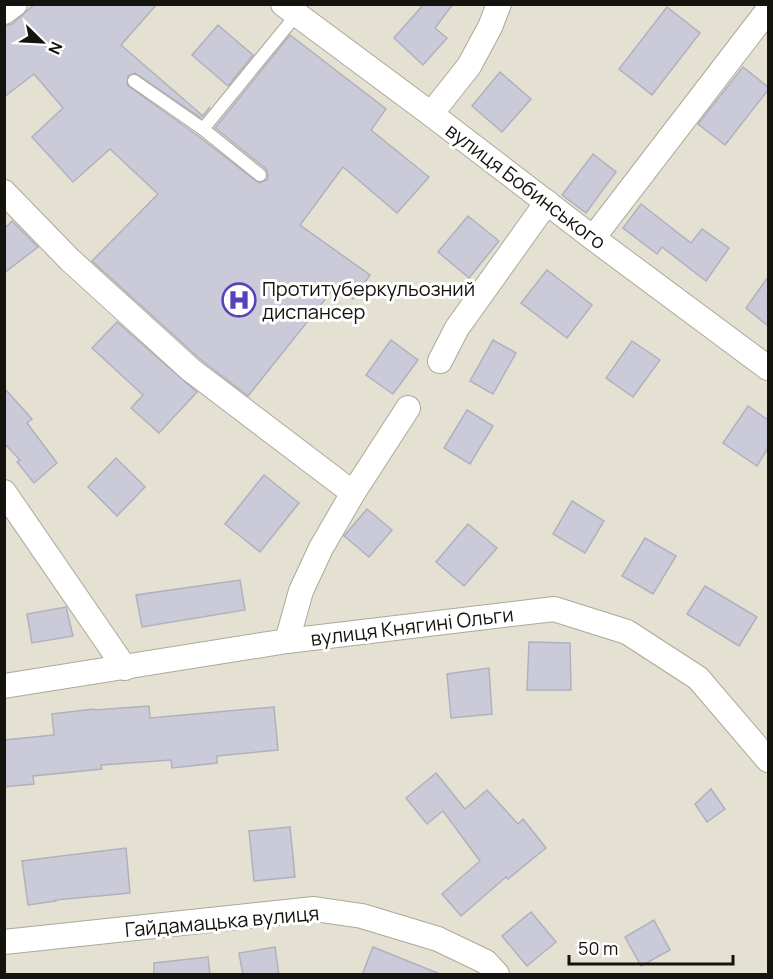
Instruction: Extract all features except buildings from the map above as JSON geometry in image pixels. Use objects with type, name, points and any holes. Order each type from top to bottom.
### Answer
[{"type":"street","points":[[4,12],[15,4]]},
{"type":"street","points":[[431,114],[469,66],[490,27],[499,4]]},
{"type":"street","name":"вулиця Бобинського","points":[[290,9],[768,368]]},
{"type":"street","points":[[593,238],[768,10]]},
{"type":"street","points":[[4,192],[70,260],[191,370],[353,494]]},
{"type":"street","points":[[440,361],[457,328],[547,202]]},
{"type":"street","points":[[287,641],[301,591],[321,548],[408,408]]},
{"type":"street","points":[[4,492],[125,668]]},
{"type":"street","name":"вулиця Княгині Ольги","points":[[4,686],[287,641],[554,609],[627,632],[698,678],[767,754]]},
{"type":"street","name":"Гайдамацька вулиця","points":[[4,942],[314,909],[362,916],[438,939],[488,970]]},
{"type":"lane","points":[[203,129],[290,9]]},
{"type":"lane","points":[[134,81],[203,129],[260,175]]},
{"type":"place","name":"Протитуберкульозний диспансер","points":[[239,300]]}]
